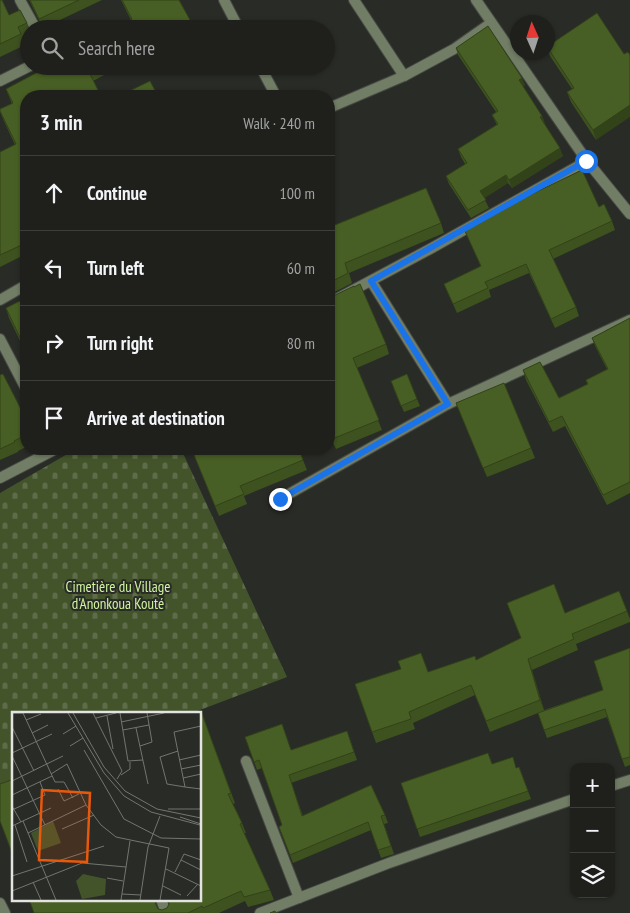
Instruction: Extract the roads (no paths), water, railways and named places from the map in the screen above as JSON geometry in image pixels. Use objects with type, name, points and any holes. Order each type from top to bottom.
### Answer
[{"type":"street","points":[[20,0],[31,20]]},
{"type":"street","points":[[224,0],[235,20]]},
{"type":"street","points":[[354,0],[404,76]]},
{"type":"street","points":[[476,0],[586,161],[630,214]]},
{"type":"street","points":[[335,105],[404,76],[454,49],[491,23]]},
{"type":"street","points":[[0,81],[20,71]]},
{"type":"street","points":[[265,75],[273,90]]},
{"type":"street","points":[[335,300],[586,161]]},
{"type":"street","points":[[371,281],[448,404]]},
{"type":"street","points":[[0,300],[20,288]]},
{"type":"street","points":[[280,499],[448,404],[630,320]]},
{"type":"street","points":[[0,339],[20,377]]},
{"type":"street","points":[[0,478],[44,455]]},
{"type":"street","points":[[246,761],[299,898]]},
{"type":"street","points":[[615,785],[630,780]]},
{"type":"street","points":[[260,913],[389,862],[570,801]]},
{"type":"street","points":[[161,900],[166,913]]},
{"type":"street","points":[[0,903],[5,913]]},
{"type":"park label","name":"Cimetière du Village d'Anonkoua Kouté","points":[[118,594]]}]
